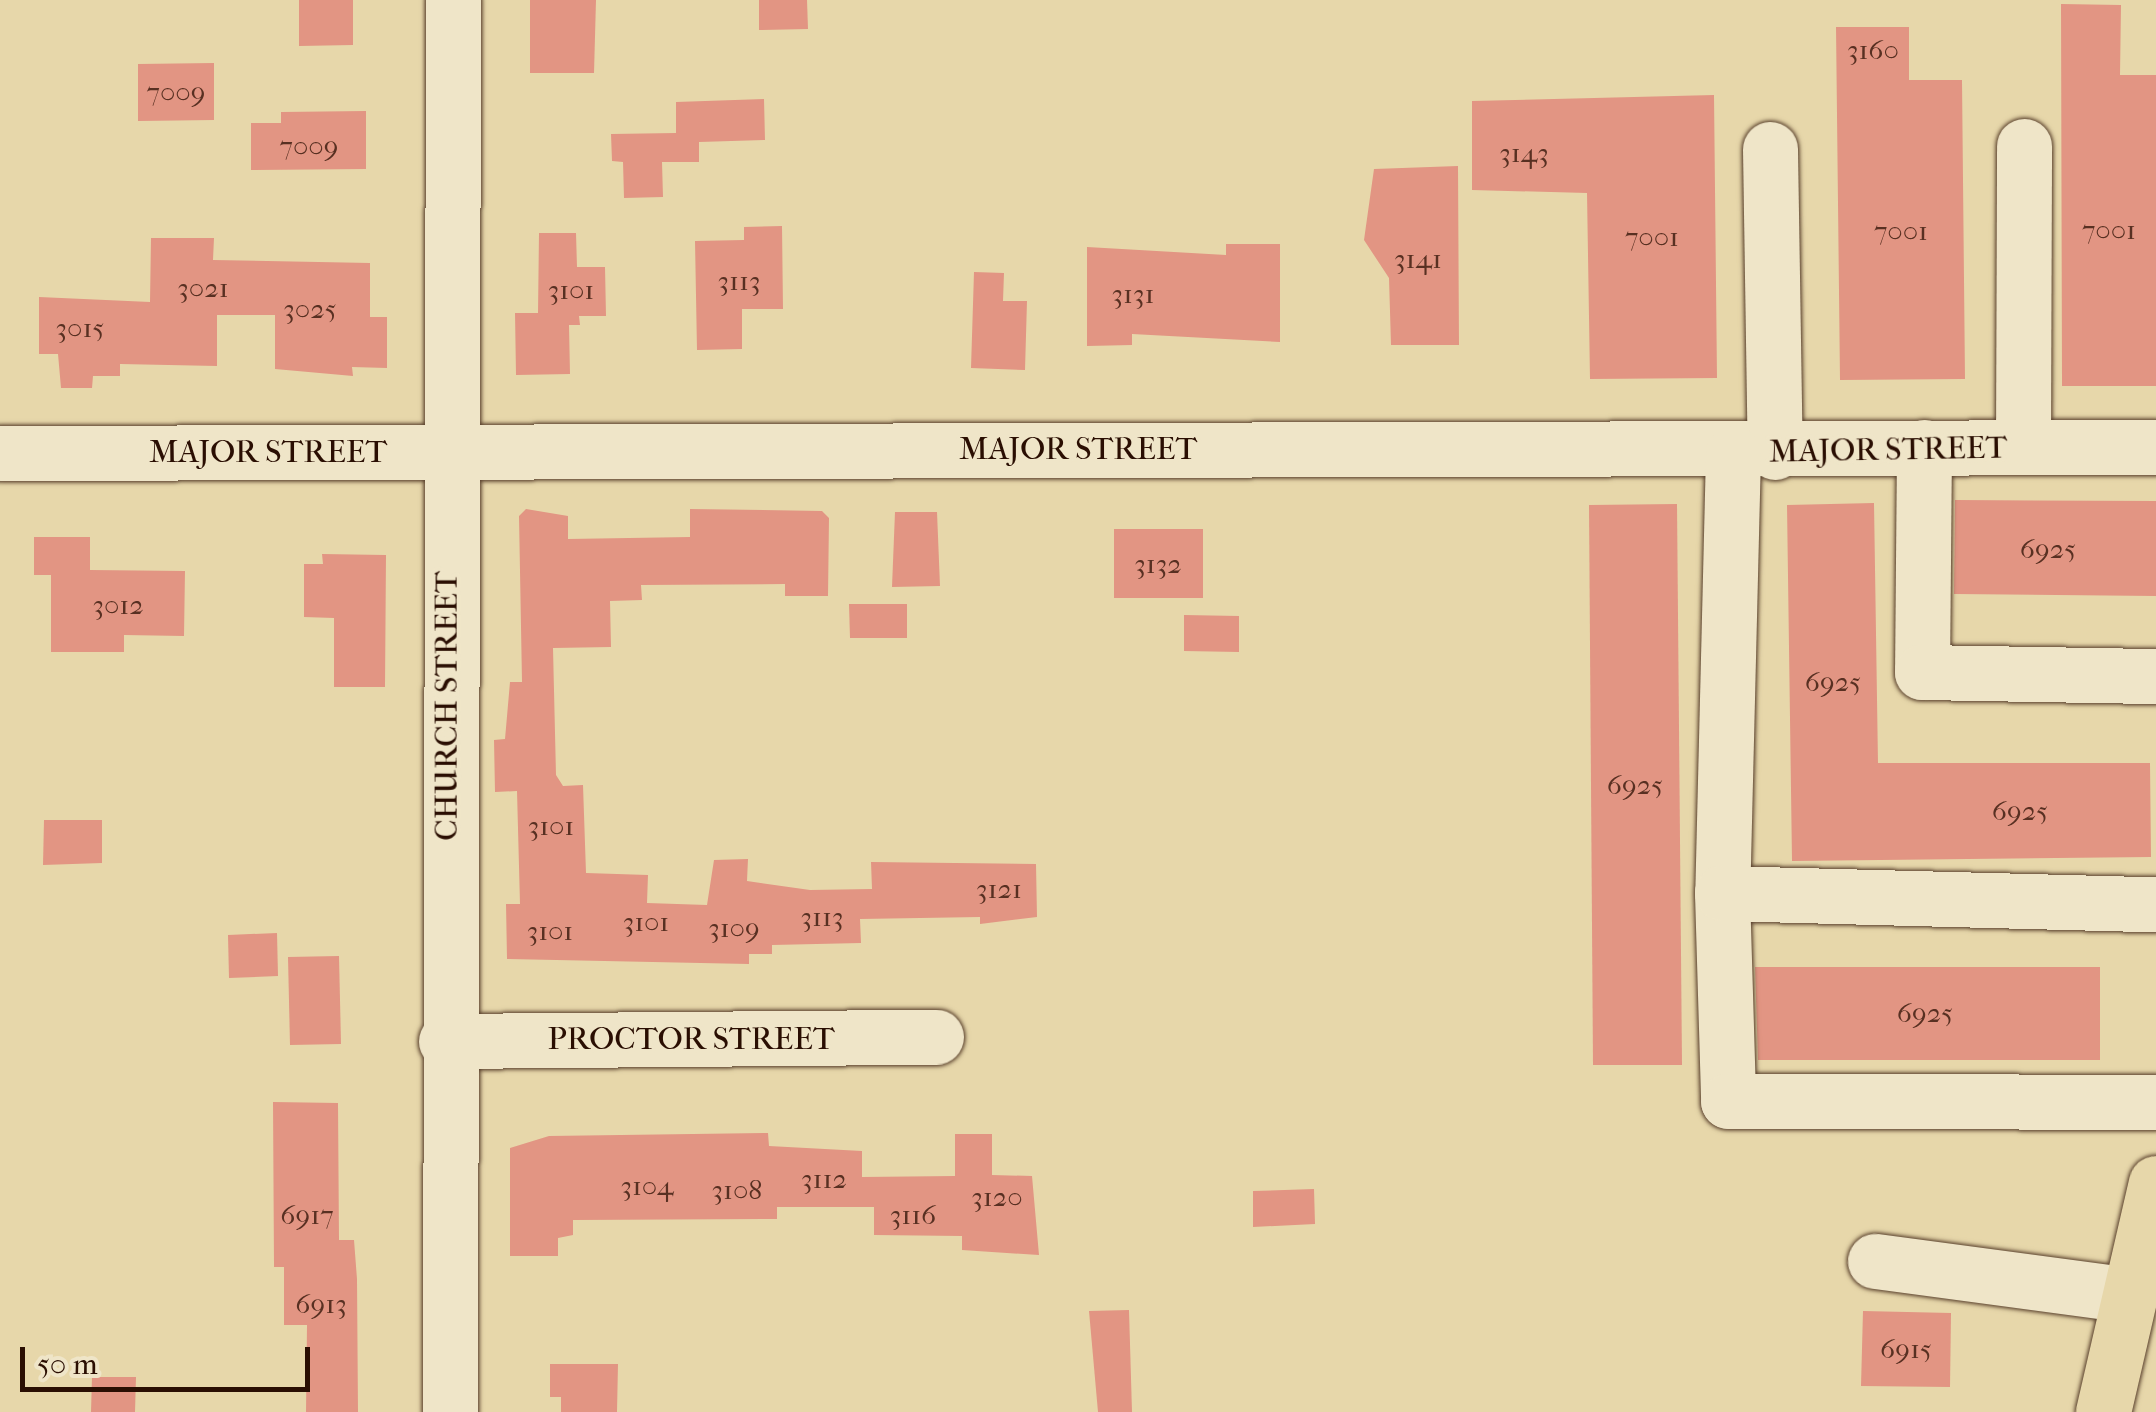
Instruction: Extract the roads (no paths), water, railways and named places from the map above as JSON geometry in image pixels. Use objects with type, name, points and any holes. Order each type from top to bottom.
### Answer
[{"type":"main road","points":[[2103,1412],[2156,1184]]},
{"type":"street","name":"CHURCH STREET","points":[[450,1412],[446,1041],[453,0]]},
{"type":"street","points":[[2023,447],[2024,146]]},
{"type":"street","points":[[1770,149],[1754,453],[1722,893],[1728,1101],[2156,1102]]},
{"type":"street","name":"MAJOR STREET","points":[[0,453],[1754,453],[1924,447],[2156,447]]},
{"type":"street","points":[[1924,447],[1922,672],[2156,676]]},
{"type":"street","points":[[1722,893],[2156,904]]},
{"type":"street","name":"PROCTOR STREET","points":[[446,1041],[936,1038]]},
{"type":"street","points":[[1875,1261],[2130,1295]]}]
